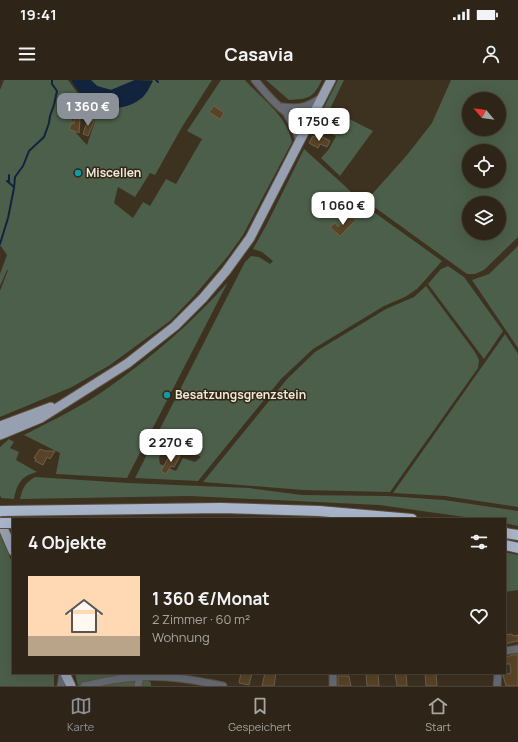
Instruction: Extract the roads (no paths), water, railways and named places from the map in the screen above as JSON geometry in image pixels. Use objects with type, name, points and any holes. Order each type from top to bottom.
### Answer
[{"type":"highway","points":[[0,511],[180,508],[243,509],[320,511],[400,518]]},
{"type":"highway","points":[[0,522],[12,522]]},
{"type":"highway","points":[[506,533],[518,536]]},
{"type":"highway","points":[[506,545],[518,548]]},
{"type":"main road","points":[[0,435],[34,422],[128,363],[175,326],[203,298],[226,271],[250,238],[331,80]]},
{"type":"main road","points":[[0,426],[64,403]]},
{"type":"main road","points":[[0,522],[12,549]]},
{"type":"main road","points":[[65,674],[71,686]]},
{"type":"street","points":[[255,80],[273,100],[282,107],[299,113],[309,123]]},
{"type":"street","points":[[282,107],[300,108],[312,104],[321,98]]},
{"type":"street","points":[[282,107],[295,128],[300,142]]},
{"type":"street","points":[[506,652],[518,649]]},
{"type":"street","points":[[62,686],[64,674]]},
{"type":"street","points":[[496,686],[498,674]]},
{"type":"street","points":[[333,675],[333,686]]},
{"type":"street","points":[[138,686],[140,676]]},
{"type":"street","points":[[84,686],[98,685],[140,676],[182,677],[223,686]]},
{"type":"water","points":[[71,80],[91,80],[97,86],[111,90],[135,80],[153,81],[143,97],[136,102],[129,105],[112,108],[96,105],[89,101],[79,92]]},
{"type":"waterway","points":[[0,244],[8,218],[15,177],[23,166],[29,151],[44,137],[49,123],[57,91],[52,84],[52,80]]},
{"type":"waterway","points":[[9,175],[9,182]]},
{"type":"waterway","points":[[7,181],[14,187]]},
{"type":"place","name":"Miscellen","points":[[78,173]]},
{"type":"place","name":"Besatzungsgrenzstein","points":[[167,395]]}]
